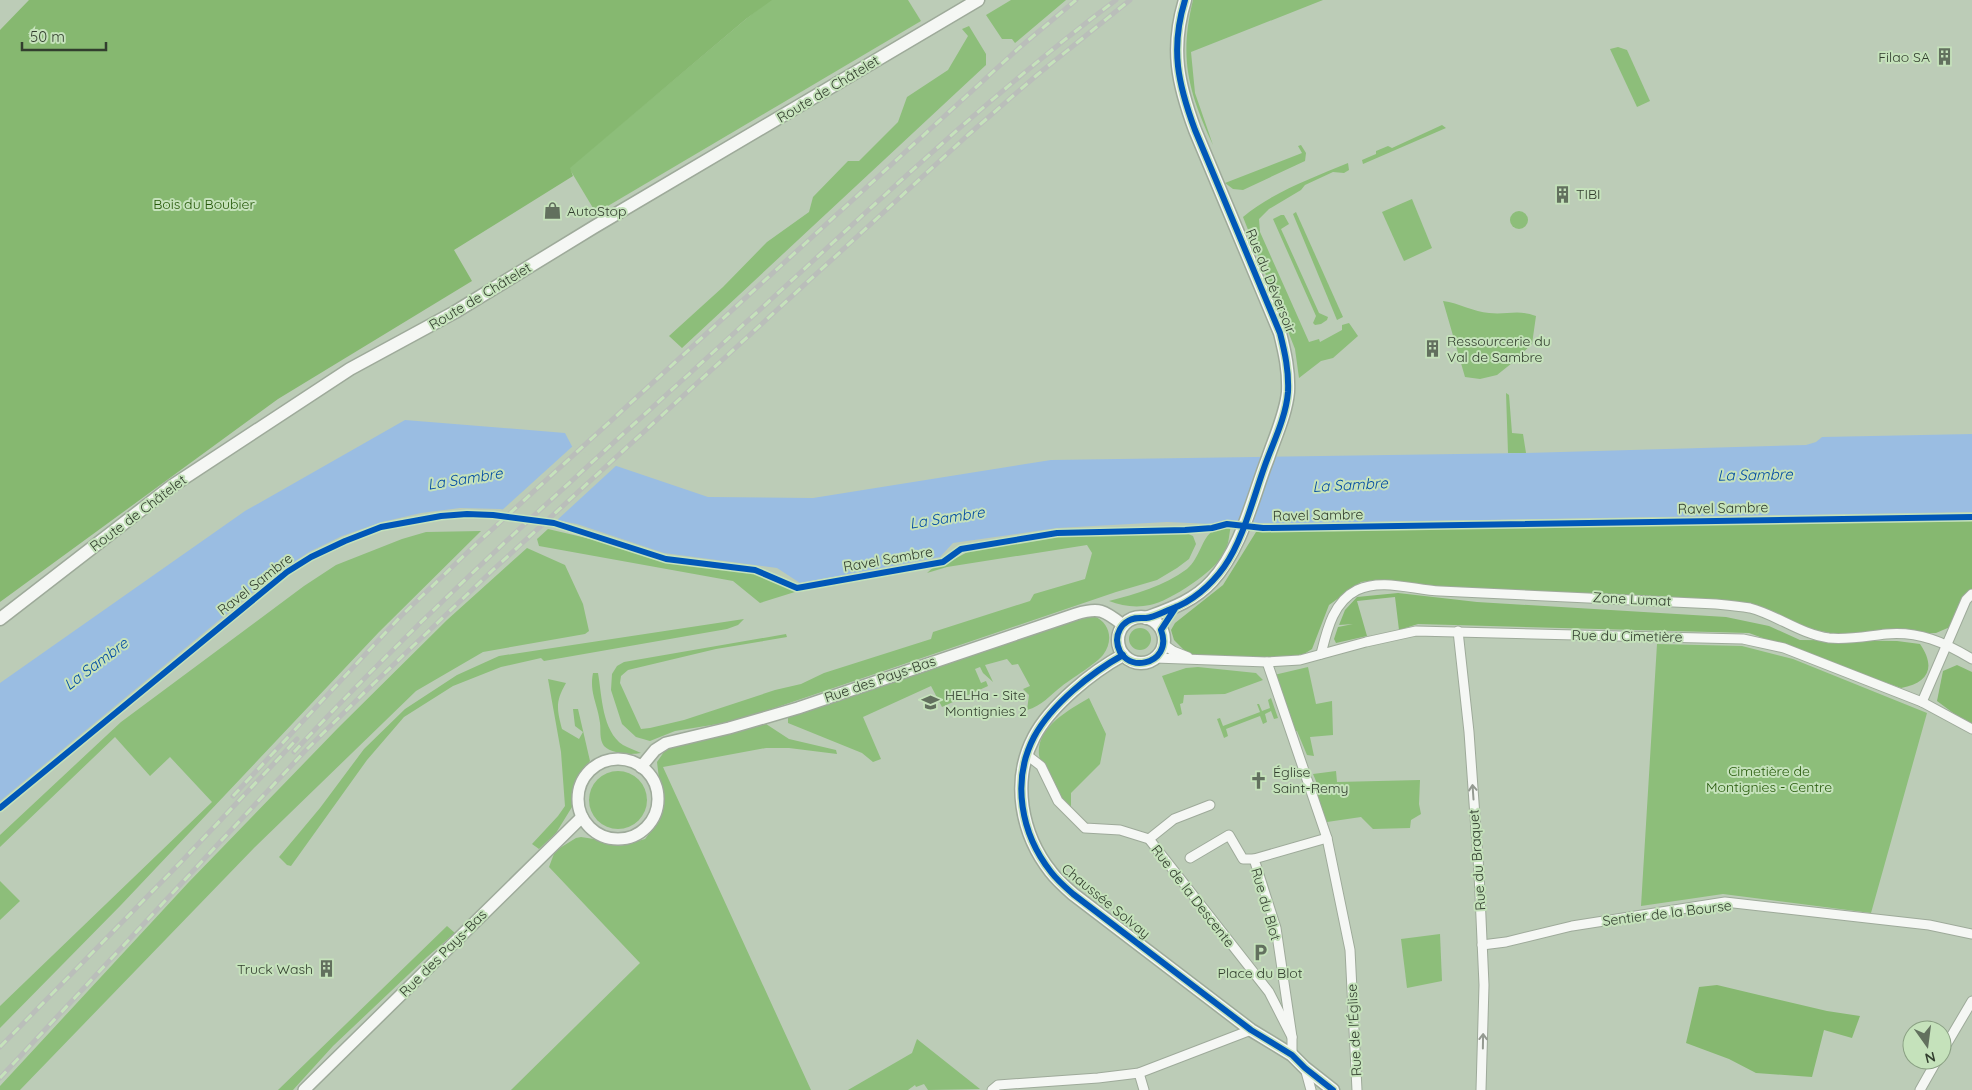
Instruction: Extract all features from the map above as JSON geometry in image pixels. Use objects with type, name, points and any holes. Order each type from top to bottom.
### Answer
[{"type":"main road","name":"Route de Châtelet","points":[[0,619],[172,486],[350,369],[455,312],[594,227],[978,0]]},
{"type":"main road","name":"Rue du Déversoir","points":[[1146,618],[1176,607],[1195,596],[1210,583],[1224,566],[1240,534],[1281,420],[1288,394],[1288,364],[1280,333],[1184,99],[1178,76],[1177,48],[1179,20],[1185,0]]},
{"type":"main road","name":"Rue du Déversoir","points":[[1161,630],[1176,607]]},
{"type":"main road","points":[[1133,618],[1146,618],[1153,620],[1161,630],[1163,644],[1155,658],[1142,663],[1134,662],[1123,655],[1118,647],[1117,638],[1123,625],[1133,618]]},
{"type":"main road","name":"Chaussée Solvay","points":[[1123,655],[1106,665],[1053,711],[1034,736],[1027,756],[1021,800],[1026,826],[1033,845],[1052,874],[1073,894],[1251,1030],[1292,1055],[1333,1090]]},
{"type":"street","name":"Zone Lumat","points":[[1321,654],[1327,630],[1334,613],[1345,599],[1358,590],[1378,585],[1428,590],[1716,604],[1751,608],[1808,632],[1828,638],[1851,639],[1908,633],[1921,635],[1948,645],[1972,659]]},
{"type":"street","points":[[1922,702],[1966,600],[1972,594]]},
{"type":"street","name":"Rue des Pays-Bas","points":[[641,767],[655,750],[666,743],[729,728],[790,710],[1069,616],[1091,610],[1099,610],[1107,612],[1123,625]]},
{"type":"street","name":"Rue du Cimetière","points":[[1267,662],[1300,660],[1416,631],[1743,640],[1784,648],[1922,702],[1972,729]]},
{"type":"street","name":"Rue du Braquet","points":[[1458,631],[1469,732],[1482,945],[1484,985],[1481,1090]]},
{"type":"street","points":[[1163,644],[1173,651],[1193,659]]},
{"type":"street","points":[[1155,658],[1267,662]]},
{"type":"street","name":"Rue de l'Église","points":[[1267,662],[1327,838],[1350,950],[1357,1090]]},
{"type":"street","name":"Rue de la Descente","points":[[1027,756],[1041,766],[1058,801],[1085,828],[1120,830],[1149,839],[1269,992],[1292,1037]]},
{"type":"street","points":[[614,760],[628,761],[641,767],[650,776],[656,788],[658,801],[655,814],[648,825],[638,834],[626,838],[612,839],[600,835],[589,827],[582,816],[578,804],[578,792],[583,780],[590,770],[601,763],[614,760]]},
{"type":"street","points":[[1149,839],[1174,819],[1210,805]]},
{"type":"street","name":"Rue des Pays-Bas","points":[[304,1090],[582,816]]},
{"type":"street","points":[[1190,858],[1229,834],[1243,859],[1254,859]]},
{"type":"street","name":"Rue du Blot","points":[[1292,1055],[1292,1037],[1276,928],[1254,859],[1327,838]]},
{"type":"street","name":"Sentier de la Bourse","points":[[1482,945],[1506,942],[1572,926],[1725,902],[1928,925],[1972,934]]},
{"type":"street","points":[[1952,1035],[1972,1001]]},
{"type":"street","points":[[992,1090],[998,1086],[1139,1073],[1251,1030]]},
{"type":"street","points":[[1305,1068],[1311,1090]]},
{"type":"street","points":[[1920,1090],[1931,1070]]},
{"type":"street","points":[[1139,1073],[1144,1090]]},
{"type":"green space","name":"Bois du Boubier","points":[[29,0],[772,0],[746,19],[570,168],[573,176],[454,250],[472,281],[278,399],[0,602],[0,30]]},
{"type":"green space","points":[[770,0],[908,0],[921,21],[596,213],[569,168]]},
{"type":"green space","points":[[1011,0],[1066,0],[1015,43],[1012,39],[1002,39],[986,15]]},
{"type":"green space","points":[[1193,0],[1323,0],[1191,52],[1195,93],[1213,145],[1197,108],[1188,74],[1187,40]]},
{"type":"green space","points":[[969,26],[986,54],[986,65],[682,348],[669,336],[723,287],[767,242],[809,212],[813,197],[848,161],[859,161],[898,122],[907,97],[948,70],[968,36],[962,29]]},
{"type":"green space","points":[[1618,47],[1627,50],[1650,101],[1637,107],[1610,49]]},
{"type":"green space","points":[[1442,125],[1446,128],[1363,164],[1362,160],[1376,154],[1376,151],[1388,146],[1392,148]]},
{"type":"green space","points":[[1301,145],[1306,153],[1305,161],[1243,190],[1233,189],[1225,183],[1302,153],[1298,146]]},
{"type":"green space","points":[[1348,163],[1349,170],[1344,173],[1333,172],[1305,185],[1301,190],[1269,209],[1259,219],[1260,232],[1309,342],[1319,339],[1320,342],[1342,330],[1342,325],[1349,323],[1358,336],[1333,358],[1321,361],[1299,378],[1295,349],[1243,217],[1280,193]]},
{"type":"green space","points":[[1412,199],[1432,248],[1404,261],[1382,212]]},
{"type":"green space","points":[[1519,211],[1525,214],[1528,220],[1525,226],[1519,229],[1513,226],[1510,220],[1513,214]]},
{"type":"green space","points":[[1296,212],[1343,317],[1337,320],[1293,214]]},
{"type":"green space","points":[[1284,215],[1289,224],[1281,229],[1319,313],[1328,317],[1321,324],[1315,325],[1313,323],[1316,316],[1273,219]]},
{"type":"green space","points":[[1443,301],[1483,312],[1523,313],[1536,316],[1532,344],[1497,375],[1480,379],[1465,377]]},
{"type":"green space","points":[[1506,393],[1509,395],[1512,433],[1523,434],[1526,453],[1508,453]]},
{"type":"green space","points":[[1972,521],[1972,591],[1950,627],[1936,633],[1839,635],[1807,628],[1737,601],[1461,592],[1376,580],[1361,582],[1329,605],[1312,649],[1304,654],[1260,662],[1188,654],[1174,640],[1171,630],[1175,623],[1223,585],[1256,532]]},
{"type":"green space","points":[[1231,525],[1227,546],[1221,559],[1192,584],[1169,598],[1150,605],[1129,606],[1109,601],[1150,589],[1178,575],[1187,569],[1195,559],[1209,534],[1217,529]]},
{"type":"green space","points":[[548,529],[715,568],[773,576],[798,591],[760,603],[733,581],[539,546],[537,539]]},
{"type":"green space","points":[[481,531],[379,632],[121,905],[0,1028],[0,1006],[212,802],[170,757],[150,776],[115,737],[0,847],[0,835],[121,722],[304,586],[336,565],[402,539],[426,532]]},
{"type":"green space","points":[[1127,531],[1165,534],[1184,532],[1193,536],[1196,544],[1189,559],[1157,580],[1116,592],[736,721],[675,731],[650,741],[636,737],[622,724],[611,690],[612,674],[617,666],[624,662],[786,634],[787,637],[716,649],[628,670],[621,676],[620,683],[641,729],[684,720],[775,690],[801,684],[824,673],[931,639],[933,632],[1030,601],[1034,594],[1085,579],[1092,553],[1087,545],[947,567],[927,573],[936,565],[945,564],[975,548],[1054,535]]},
{"type":"green space","points":[[527,548],[565,565],[583,604],[589,631],[585,634],[483,652],[416,691],[254,848],[20,1090],[0,1090],[0,1086],[188,883],[338,728],[447,620]]},
{"type":"green space","points":[[1398,593],[1477,602],[1726,617],[1769,626],[1800,640],[1897,641],[1920,644],[1928,660],[1928,667],[1924,678],[1911,686],[1901,688],[1749,633],[1418,624],[1399,630],[1395,597],[1357,601],[1367,636],[1336,643],[1334,639],[1338,627],[1353,624],[1339,625],[1345,610],[1357,597]]},
{"type":"green space","points":[[1094,616],[1104,623],[1109,632],[1108,644],[1103,655],[1042,703],[1027,710],[1029,695],[1023,689],[1030,686],[1018,664],[1012,665],[1007,659],[985,665],[993,682],[983,673],[980,667],[975,669],[981,683],[986,681],[988,686],[942,707],[931,686],[863,717],[881,759],[873,762],[862,753],[788,723],[788,716],[1078,619]]},
{"type":"green space","points":[[744,619],[738,625],[727,629],[544,661],[541,658],[501,667],[453,686],[404,717],[367,760],[291,866],[287,865],[279,857],[320,808],[364,749],[405,709],[457,675],[499,656]]},
{"type":"green space","points":[[1140,628],[1148,631],[1151,639],[1148,647],[1140,650],[1132,647],[1129,639],[1132,631]]},
{"type":"green space","name":"Cimetière de Montignies - Centre","points":[[1657,644],[1742,646],[1793,659],[1927,713],[1871,913],[1723,894],[1641,906]]},
{"type":"green space","points":[[1957,665],[1972,672],[1972,727],[1937,701],[1943,671]]},
{"type":"green space","points":[[1198,667],[1256,673],[1263,680],[1225,694],[1184,695],[1183,703],[1180,704],[1182,714],[1178,716],[1162,676],[1186,668]]},
{"type":"green space","points":[[1308,667],[1316,704],[1332,701],[1333,735],[1310,737],[1314,756],[1307,755],[1297,731],[1290,733],[1274,675]]},
{"type":"green space","points":[[593,673],[598,673],[604,712],[611,731],[623,745],[641,753],[622,753],[612,751],[604,746],[601,740],[599,716],[592,686]]},
{"type":"green space","points":[[548,679],[566,683],[560,695],[558,706],[562,729],[579,739],[583,732],[575,726],[573,709],[578,709],[590,761],[573,787],[572,807],[556,833],[539,849],[532,844],[565,806],[561,752]]},
{"type":"green space","points":[[1089,698],[1106,734],[1100,764],[1071,793],[1071,810],[1059,798],[1044,770],[1039,755],[1039,745],[1048,728],[1055,720]]},
{"type":"green space","points":[[1271,698],[1278,718],[1274,719],[1271,711],[1265,714],[1267,722],[1263,724],[1260,716],[1226,729],[1228,736],[1224,738],[1217,719],[1220,718],[1223,726],[1260,712],[1257,704],[1259,704],[1262,711],[1270,708],[1268,700]]},
{"type":"green space","points":[[766,724],[789,739],[836,750],[837,754],[789,748],[766,748],[663,767],[811,1090],[511,1090],[640,963],[549,867],[555,851],[581,837],[620,846],[645,839],[660,820],[663,791],[657,762],[666,749]]},
{"type":"green space","points":[[618,771],[634,776],[642,784],[647,800],[642,816],[634,824],[618,829],[602,824],[594,816],[589,800],[594,784],[602,776]]},
{"type":"green space","points":[[1336,771],[1337,782],[1420,780],[1419,804],[1421,814],[1411,820],[1410,828],[1373,829],[1361,817],[1327,822],[1310,787],[1318,786],[1313,774]]},
{"type":"green space","points":[[0,881],[20,901],[0,920]]},
{"type":"green space","points":[[447,926],[455,933],[333,1046],[293,1090],[278,1090]]},
{"type":"green space","points":[[1440,934],[1442,981],[1407,988],[1401,939]]},
{"type":"green space","points":[[1717,985],[1827,1011],[1860,1016],[1852,1038],[1824,1030],[1812,1077],[1756,1073],[1729,1059],[1686,1043],[1699,987]]},
{"type":"green space","points":[[917,1039],[980,1089],[928,1090],[924,1084],[916,1087],[915,1085],[908,1090],[848,1090],[912,1053]]},
{"type":"water","name":"La Sambre","points":[[405,420],[565,433],[575,452],[708,497],[813,498],[1051,460],[1526,453],[1806,445],[1816,442],[1822,437],[1972,434],[1972,512],[1296,523],[1259,523],[1225,520],[1213,524],[1167,522],[1057,528],[953,543],[940,557],[800,583],[777,568],[664,553],[577,524],[500,509],[460,508],[421,513],[382,522],[342,536],[309,552],[274,575],[0,801],[0,683],[245,511]]},
{"type":"pier","points":[[574,445],[577,450],[618,464],[555,522],[500,512]]},
{"type":"railway","points":[[233,796],[401,616],[474,546],[1019,48],[1076,0]]},
{"type":"railway","points":[[294,752],[399,644],[508,539],[968,121],[1016,79],[1116,0]]},
{"type":"railway","points":[[0,1078],[305,751],[368,689],[494,569],[968,135],[1037,75],[1130,0]]},
{"type":"railway","points":[[0,1047],[182,861],[297,739]]},
{"type":"cycle path","points":[[1176,607],[1161,630],[1163,642],[1160,652],[1154,659],[1135,663],[1127,659],[1120,652],[1117,640],[1123,625],[1132,619],[1152,617],[1186,602],[1200,592],[1224,567],[1237,544],[1252,506],[1282,421],[1288,392],[1286,362],[1280,333],[1195,130],[1180,82],[1177,51],[1180,18],[1185,0]]},
{"type":"cycle path","name":"Ravel Sambre","points":[[0,808],[287,572],[311,557],[381,527],[441,516],[493,515],[554,523],[666,559],[755,570],[797,588],[943,562],[961,549],[1057,533],[1185,530],[1212,528],[1227,524],[1263,528],[1972,517]]},
{"type":"cycle path","points":[[1123,655],[1098,670],[1061,701],[1041,725],[1034,737],[1027,754],[1021,789],[1026,824],[1032,841],[1051,872],[1073,894],[1251,1030],[1292,1055],[1333,1090]]},
{"type":"place","name":"Filao SA","points":[[1944,57]]},
{"type":"place","name":"TIBI","points":[[1562,194]]},
{"type":"place","name":"AutoStop","points":[[553,211]]},
{"type":"place","name":"Ressourcerie du Val de Sambre","points":[[1433,349]]},
{"type":"place","name":"HELHa - Site Montignies 2","points":[[931,703]]},
{"type":"place","name":"Église Saint-Remy","points":[[1259,780]]},
{"type":"place","name":"Place du Blot","points":[[1260,953]]},
{"type":"place","name":"Truck Wash","points":[[327,969]]}]
